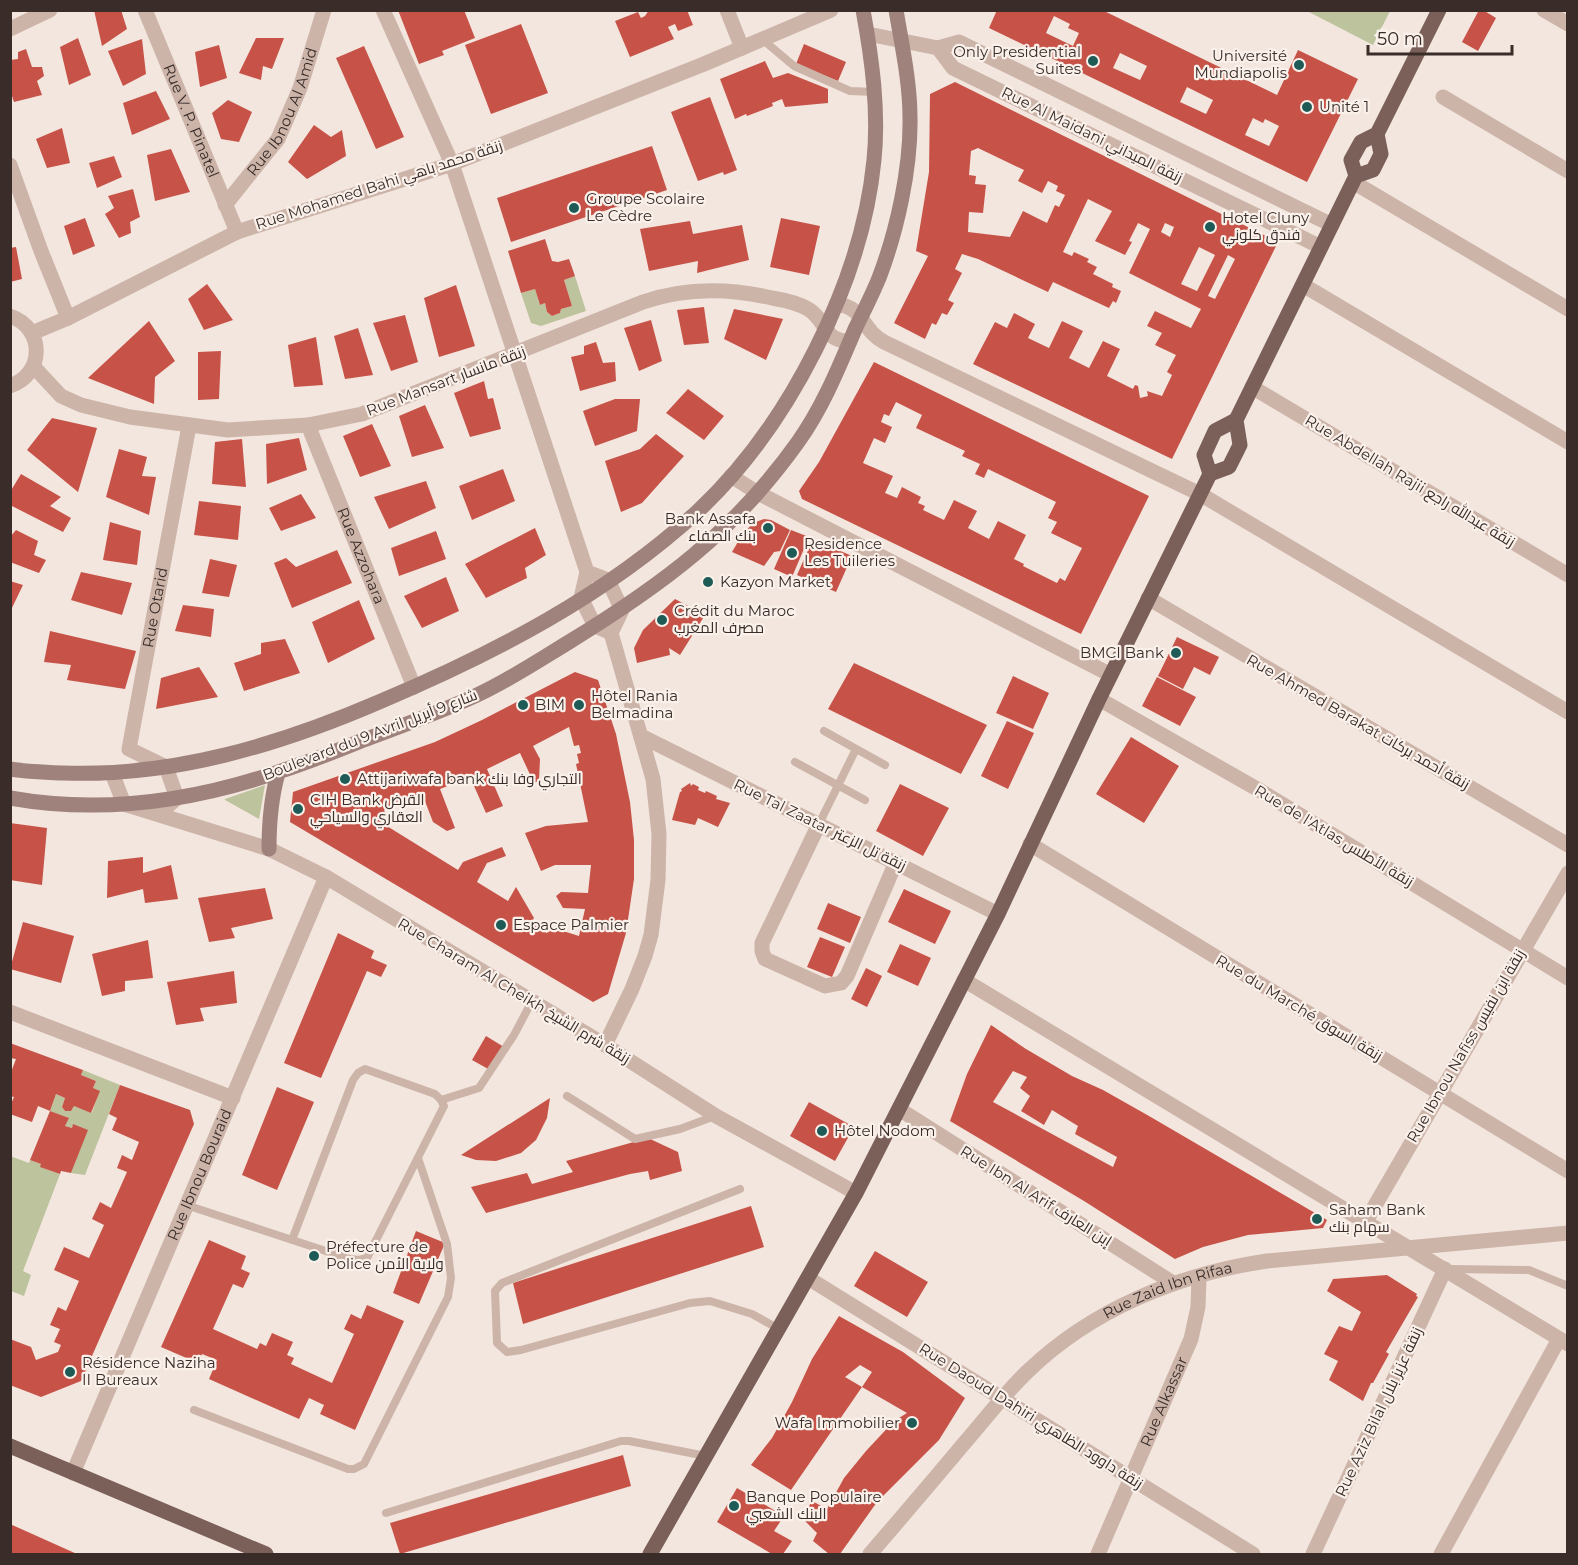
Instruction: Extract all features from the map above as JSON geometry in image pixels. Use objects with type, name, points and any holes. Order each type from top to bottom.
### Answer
[{"type":"main road","points":[[650,1554],[856,1192],[998,914],[1099,699],[1210,474],[1229,467],[1240,445],[1236,420],[1355,179],[1373,170],[1381,154],[1377,134],[1439,10]]},
{"type":"main road","points":[[1355,179],[1351,160],[1360,142],[1377,134]]},
{"type":"main road","points":[[1210,474],[1204,455],[1215,431],[1236,420]]},
{"type":"main road","points":[[10,1446],[266,1554]]},
{"type":"street","points":[[10,29],[50,10]]},
{"type":"street","name":"Rue V. P. Pinatel","points":[[145,10],[237,232]]},
{"type":"street","name":"Rue Ibnou Al Amid","points":[[225,205],[278,139],[300,88],[324,10]]},
{"type":"street","points":[[382,10],[452,164],[587,572],[582,598],[595,626],[611,633]]},
{"type":"street","points":[[727,10],[742,48]]},
{"type":"street","name":"Rue Mohamed Bahi زنقة محمد باهي","points":[[32,333],[68,318],[237,232],[452,164],[831,10]]},
{"type":"street","name":"Boulevard du 9 Avril شارع 9 أبريل","points":[[10,769],[112,773],[166,767],[230,754],[291,736],[414,687],[499,646],[582,598],[631,565],[680,526],[731,476],[767,431],[825,329],[850,267],[867,210],[874,161],[874,92],[863,10]]},
{"type":"street","name":"Boulevard du 9 Avril شارع 9 أبريل","points":[[10,798],[31,802],[79,805],[124,804],[177,798],[278,773],[428,716],[512,677],[622,610],[701,550],[758,494],[799,441],[837,373],[885,261],[897,218],[908,157],[910,120],[902,40],[896,10]]},
{"type":"street","points":[[1544,10],[1568,24]]},
{"type":"street","points":[[868,34],[938,48]]},
{"type":"street","name":"Rue Al Maidani زنقة الميداني","points":[[1321,247],[953,68],[938,48],[959,42],[1332,225]]},
{"type":"street","points":[[1019,99],[1028,76]]},
{"type":"street","points":[[1443,97],[1568,171]]},
{"type":"street","points":[[10,165],[68,318]]},
{"type":"street","points":[[1230,201],[1240,179]]},
{"type":"street","points":[[1355,179],[1568,309]]},
{"type":"street","points":[[1303,285],[1568,442]]},
{"type":"street","name":"Rue Mansart زنقة مانسار","points":[[34,367],[61,396],[81,405],[130,417],[228,430],[308,425],[362,414],[662,295],[688,291],[738,291],[780,299],[809,310],[836,339],[850,341]]},
{"type":"street","points":[[836,303],[850,307],[861,316],[871,334],[884,342],[1200,494],[1568,712]]},
{"type":"street","points":[[10,316],[22,321],[32,333],[37,348],[34,367],[12,388]]},
{"type":"street","name":"Rue Abdellah Rajii زنقة عبدالله راجع","points":[[1252,387],[1568,575]]},
{"type":"street","name":"Rue Azzohara","points":[[308,425],[414,687]]},
{"type":"street","name":"Rue Otarid","points":[[166,767],[129,749],[189,426]]},
{"type":"street","points":[[731,476],[758,494],[1111,675]]},
{"type":"street","points":[[587,572],[608,580],[622,610],[611,633],[653,779],[659,834],[655,911],[645,956],[605,1045]]},
{"type":"street","name":"Rue Ahmed Barakat زنقة أحمد بركات","points":[[1149,598],[1568,845]]},
{"type":"street","name":"Rue de l'Atlas زنقة الأطلس","points":[[1099,699],[1259,790],[1568,978]]},
{"type":"street","name":"Rue Tal Zaatar زنقة تل الزعتر","points":[[641,736],[998,914]]},
{"type":"street","points":[[159,815],[177,798],[166,767]]},
{"type":"street","points":[[112,773],[124,804]]},
{"type":"street","points":[[269,849],[272,795],[278,773]]},
{"type":"street","name":"Rue Charam Al Cheikh زنقة شرم الشيخ","points":[[124,804],[269,849],[326,877],[605,1045],[716,1116],[856,1192]]},
{"type":"street","points":[[819,824],[762,943],[765,958],[825,986],[842,984],[896,862]]},
{"type":"street","name":"Rue du Marché زنقة السوق","points":[[1030,844],[1568,1171]]},
{"type":"street","name":"Rue Ibnou Nafiss زنقة ابن نفيس","points":[[1366,1221],[1521,950],[1568,873]]},
{"type":"street","name":"Rue Ibnou Bouraid","points":[[73,1473],[326,877]]},
{"type":"street","points":[[964,980],[1563,1341],[1441,1554]]},
{"type":"street","points":[[10,1012],[232,1098]]},
{"type":"street","name":"Rue Ibn Al Arif إبن العارف","points":[[899,1109],[1173,1283]]},
{"type":"street","name":"Rue Zaid Ibn Rifaa","points":[[870,1554],[1002,1398],[1028,1371],[1086,1326],[1136,1298],[1173,1283],[1231,1266],[1568,1233]]},
{"type":"street","name":"Rue Aziz Bilal زنقة عزيز بلال","points":[[1313,1554],[1445,1269]]},
{"type":"street","name":"Rue Alkassar","points":[[1098,1554],[1193,1332],[1200,1294],[1199,1277]]},
{"type":"street","name":"Rue Daoud Dahiri زنقة داوود الظاهري","points":[[808,1278],[1253,1554]]},
{"type":"lane","points":[[762,39],[794,66],[850,91],[874,92]]},
{"type":"lane","points":[[824,731],[885,765]]},
{"type":"lane","points":[[819,824],[856,749]]},
{"type":"lane","points":[[795,762],[865,800]]},
{"type":"lane","points":[[441,1100],[479,1088],[514,1035],[532,1001]]},
{"type":"lane","points":[[186,1205],[292,1240],[350,1259],[367,1258],[444,1106],[441,1100],[435,1094],[365,1069],[358,1073],[353,1080],[292,1240]]},
{"type":"lane","points":[[567,1096],[635,1139],[674,1130],[716,1116]]},
{"type":"lane","points":[[195,1410],[342,1467],[354,1469],[364,1464],[448,1297],[451,1278],[447,1244],[418,1158]]},
{"type":"lane","points":[[740,1189],[502,1283],[495,1291],[498,1343],[507,1352],[521,1350],[690,1303],[710,1301],[752,1314],[779,1329]]},
{"type":"lane","points":[[1445,1269],[1529,1270],[1568,1286]]},
{"type":"lane","points":[[386,1513],[621,1442],[628,1441],[678,1449],[706,1456]]},
{"type":"green space","points":[[1307,11],[1390,11],[1373,45]]},
{"type":"green space","points":[[575,276],[586,311],[541,326],[531,323],[521,293],[535,289],[540,305],[545,303],[547,312],[552,316],[560,313],[561,309],[572,306],[564,280]]},
{"type":"green space","points":[[265,785],[259,819],[225,800],[225,799]]},
{"type":"green space","points":[[83,1070],[120,1085],[85,1175],[71,1173],[87,1130],[73,1125],[72,1128],[65,1126],[68,1118],[50,1111],[56,1094],[65,1098],[62,1107],[65,1111],[71,1111],[74,1106],[92,1113],[99,1091],[93,1088],[96,1081],[81,1075]]},
{"type":"green space","points":[[10,1156],[29,1163],[30,1160],[60,1174],[23,1271],[31,1275],[24,1296],[11,1291]]},
{"type":"building","points":[[94,10],[121,10],[127,29],[102,46]]},
{"type":"building","points":[[398,10],[464,10],[475,38],[442,51],[444,55],[419,64]]},
{"type":"building","points":[[649,10],[687,10],[693,25],[678,31],[675,24],[668,27],[674,39],[630,57],[615,21],[638,12],[641,18]]},
{"type":"building","points":[[997,10],[1102,10],[1277,95],[1298,50],[1358,79],[1307,182],[989,28]],"holes":[[[1054,16],[1070,24],[1068,28],[1079,33],[1073,46],[1046,33]],[[1120,53],[1147,66],[1140,80],[1113,68]],[[1187,87],[1213,100],[1206,114],[1180,102]],[[1253,118],[1263,123],[1265,119],[1279,126],[1269,146],[1245,135]]]},
{"type":"building","points":[[1479,10],[1496,18],[1478,51],[1462,42]]},
{"type":"building","points":[[521,24],[548,93],[491,114],[465,45]]},
{"type":"building","points":[[78,38],[91,75],[69,85],[60,47]]},
{"type":"building","points":[[256,38],[284,38],[272,69],[263,66],[261,80],[239,73]]},
{"type":"building","points":[[142,39],[146,74],[123,86],[108,51]]},
{"type":"building","points":[[804,44],[846,62],[838,81],[796,64]]},
{"type":"building","points":[[219,45],[227,78],[200,87],[195,52]]},
{"type":"building","points":[[364,46],[404,137],[376,149],[336,58]]},
{"type":"building","points":[[26,49],[32,67],[42,67],[44,76],[37,81],[42,95],[14,102],[10,90],[10,60],[18,59],[18,52]]},
{"type":"building","points":[[765,61],[773,78],[788,73],[828,89],[828,103],[785,107],[782,99],[772,103],[773,106],[735,119],[720,79]]},
{"type":"building","points":[[955,82],[1278,242],[1172,459],[973,364],[995,322],[1007,328],[1014,313],[1035,324],[1028,338],[1049,348],[1062,321],[1083,331],[1069,358],[1089,368],[1103,341],[1120,349],[1107,376],[1133,389],[1135,385],[1138,386],[1140,398],[1148,396],[1147,391],[1162,396],[1172,375],[1167,372],[1176,355],[1155,345],[1162,333],[1147,326],[1155,311],[1191,328],[1201,309],[1129,273],[1150,229],[1138,223],[1125,255],[1095,241],[1112,211],[1088,199],[1063,252],[1072,256],[1074,252],[1089,259],[1087,262],[1097,267],[1093,274],[1113,284],[1112,287],[1121,291],[1116,303],[1113,301],[1109,308],[1053,282],[1048,292],[978,259],[962,254],[955,269],[962,273],[948,300],[954,303],[947,315],[942,313],[936,325],[932,323],[925,339],[894,323],[928,256],[916,251],[929,172],[930,94]],"holes":[[[978,148],[1024,170],[1018,181],[1042,193],[1048,181],[1058,186],[1056,191],[1065,195],[1059,207],[1055,205],[1047,223],[1023,211],[1010,237],[968,232],[969,212],[983,213],[986,185],[975,184],[976,176],[969,175],[971,151]],[[1165,223],[1174,227],[1170,237],[1161,232]],[[1199,247],[1215,255],[1197,291],[1181,284]],[[1228,255],[1235,259],[1215,299],[1208,296]]]},
{"type":"building","points":[[156,91],[170,119],[132,135],[123,103]]},
{"type":"building","points":[[710,97],[737,170],[724,175],[723,172],[698,181],[671,112]]},
{"type":"building","points":[[228,100],[252,112],[239,142],[221,139],[212,113]]},
{"type":"building","points":[[314,125],[331,137],[342,130],[346,156],[307,179],[288,162]]},
{"type":"building","points":[[62,128],[70,163],[47,168],[36,139]]},
{"type":"building","points":[[652,146],[667,190],[511,242],[497,198]]},
{"type":"building","points":[[171,149],[190,192],[155,201],[147,155]]},
{"type":"building","points":[[114,156],[122,177],[97,188],[89,163]]},
{"type":"building","points":[[133,189],[140,217],[130,222],[131,233],[119,238],[105,214],[114,208],[108,196]]},
{"type":"building","points":[[85,218],[95,246],[73,255],[64,226]]},
{"type":"building","points":[[781,218],[820,226],[809,275],[770,267]]},
{"type":"building","points":[[690,221],[693,234],[742,225],[749,260],[697,273],[698,261],[649,271],[640,229]]},
{"type":"building","points":[[545,239],[552,261],[569,259],[575,276],[564,280],[572,306],[561,309],[560,313],[552,316],[547,312],[545,303],[540,305],[535,289],[521,293],[508,251]]},
{"type":"building","points":[[16,247],[22,279],[10,282],[10,248]]},
{"type":"building","points":[[207,284],[233,320],[204,330],[188,299]]},
{"type":"building","points":[[456,285],[475,346],[439,357],[424,298]]},
{"type":"building","points":[[704,307],[709,343],[684,345],[677,310]]},
{"type":"building","points":[[734,309],[783,319],[766,360],[724,339]]},
{"type":"building","points":[[405,315],[418,362],[391,371],[373,323]]},
{"type":"building","points":[[651,320],[662,361],[639,371],[624,328]]},
{"type":"building","points":[[149,321],[175,361],[155,377],[154,404],[88,378]]},
{"type":"building","points":[[358,328],[373,375],[345,379],[334,336]]},
{"type":"building","points":[[316,337],[323,385],[294,387],[288,345]]},
{"type":"building","points":[[596,342],[603,363],[615,362],[616,381],[580,391],[571,357],[584,354],[584,346]]},
{"type":"building","points":[[221,351],[219,399],[198,400],[198,352]]},
{"type":"building","points":[[874,362],[1149,496],[1081,634],[802,499],[799,491],[819,462]],"holes":[[[896,402],[922,415],[916,428],[965,451],[962,456],[980,464],[975,474],[984,478],[988,469],[1056,502],[1048,518],[1057,522],[1051,533],[1082,548],[1065,581],[1060,578],[1057,583],[1014,559],[1026,535],[998,521],[989,539],[968,528],[977,511],[954,500],[944,520],[923,510],[925,506],[918,503],[921,497],[902,487],[897,498],[885,493],[893,476],[863,463],[874,438],[885,443],[892,427],[881,422],[884,414],[889,416]]]},
{"type":"building","points":[[484,381],[488,399],[493,398],[501,429],[470,437],[454,393]]},
{"type":"building","points":[[688,389],[724,416],[704,440],[666,413]]},
{"type":"building","points":[[615,399],[640,399],[637,431],[595,446],[583,411]]},
{"type":"building","points":[[425,405],[444,448],[412,457],[399,416]]},
{"type":"building","points":[[52,418],[97,428],[78,492],[27,450]]},
{"type":"building","points":[[372,424],[391,466],[360,477],[343,436]]},
{"type":"building","points":[[656,434],[684,456],[642,503],[621,512],[605,461],[640,449]]},
{"type":"building","points":[[299,438],[307,470],[267,484],[266,444]]},
{"type":"building","points":[[242,439],[246,487],[212,484],[215,442]]},
{"type":"building","points":[[119,449],[147,457],[142,476],[156,477],[149,515],[106,497]]},
{"type":"building","points":[[503,469],[515,501],[472,520],[459,486]]},
{"type":"building","points":[[21,474],[61,497],[50,506],[71,518],[63,532],[10,505],[10,492]]},
{"type":"building","points":[[426,481],[436,508],[389,529],[374,497]]},
{"type":"building","points":[[301,494],[316,518],[281,531],[269,508]]},
{"type":"building","points":[[199,501],[241,506],[238,540],[194,535]]},
{"type":"building","points":[[764,519],[771,520],[790,530],[780,551],[774,552],[764,566],[732,552],[742,535],[753,523]]},
{"type":"building","points":[[110,522],[141,531],[137,565],[103,560]]},
{"type":"building","points":[[535,528],[546,555],[525,568],[527,578],[486,598],[465,564]]},
{"type":"building","points":[[16,530],[38,541],[34,555],[46,560],[39,573],[10,562],[10,537]]},
{"type":"building","name":"Residence Les Tuileries","points":[[791,530],[809,537],[792,577],[774,569]]},
{"type":"building","points":[[436,531],[446,559],[399,576],[391,548]]},
{"type":"building","points":[[813,539],[852,556],[836,592],[797,575]]},
{"type":"building","points":[[337,550],[352,583],[292,608],[274,563],[286,558],[296,567]]},
{"type":"building","points":[[210,559],[237,565],[229,597],[202,593]]},
{"type":"building","points":[[81,572],[132,583],[122,615],[71,600]]},
{"type":"building","points":[[446,577],[459,611],[422,628],[404,596]]},
{"type":"building","points":[[10,581],[23,585],[10,612]]},
{"type":"building","points":[[675,599],[705,615],[680,655],[669,648],[670,655],[637,663],[634,648],[643,630]]},
{"type":"building","points":[[359,600],[375,639],[328,663],[312,622]]},
{"type":"building","points":[[183,605],[214,609],[211,637],[175,631]]},
{"type":"building","points":[[50,631],[136,651],[125,689],[67,680],[71,665],[44,662]]},
{"type":"building","points":[[1177,637],[1219,657],[1210,675],[1194,667],[1183,689],[1158,676]]},
{"type":"building","points":[[285,639],[300,673],[244,691],[234,663],[261,654],[261,643]]},
{"type":"building","points":[[854,663],[987,725],[961,774],[828,709]]},
{"type":"building","points":[[199,667],[218,697],[156,709],[161,678]]},
{"type":"building","points":[[575,672],[598,680],[616,734],[630,802],[634,840],[634,879],[626,933],[608,994],[593,1002],[290,822],[293,792],[435,742]],"holes":[[[569,727],[574,746],[579,745],[581,753],[577,754],[579,763],[576,764],[588,822],[546,826],[525,833],[541,871],[555,865],[591,865],[588,893],[561,892],[556,896],[563,908],[585,909],[579,936],[550,927],[547,933],[531,923],[534,918],[516,887],[508,901],[477,882],[487,863],[506,856],[502,847],[463,862],[458,870],[382,823],[380,818],[386,816],[384,810],[423,796],[433,822],[447,831],[455,828],[440,789],[470,777],[486,813],[503,806],[487,769],[520,753],[534,783],[539,781],[540,759],[533,746]]]},
{"type":"building","points":[[1013,676],[1049,693],[1033,729],[996,713]]},
{"type":"building","points":[[1157,677],[1196,697],[1180,726],[1142,706]]},
{"type":"building","points":[[1007,721],[1034,733],[1008,789],[981,776]]},
{"type":"building","points":[[1131,737],[1179,766],[1144,823],[1096,794]]},
{"type":"building","points":[[690,783],[691,786],[693,784],[699,787],[698,790],[717,796],[716,799],[730,803],[718,827],[698,818],[695,825],[672,820],[681,789]]},
{"type":"building","points":[[900,784],[949,808],[923,856],[876,831]]},
{"type":"building","points":[[10,823],[47,828],[42,885],[10,880]]},
{"type":"building","points":[[143,857],[143,873],[171,865],[178,899],[145,903],[143,889],[107,898],[108,861]]},
{"type":"building","points":[[265,888],[273,919],[231,928],[235,938],[209,942],[198,898]]},
{"type":"building","points":[[904,889],[951,911],[935,944],[888,922]]},
{"type":"building","points":[[828,903],[861,917],[850,943],[817,929]]},
{"type":"building","points":[[23,922],[74,936],[61,983],[10,969]]},
{"type":"building","points":[[338,933],[374,951],[371,958],[387,965],[381,977],[367,971],[321,1078],[284,1063]]},
{"type":"building","points":[[820,937],[845,947],[832,977],[807,967]]},
{"type":"building","points":[[148,940],[153,978],[125,981],[125,991],[102,996],[92,954]]},
{"type":"building","points":[[900,944],[931,958],[918,986],[887,972]]},
{"type":"building","points":[[866,968],[882,976],[867,1007],[851,999]]},
{"type":"building","points":[[234,971],[237,1003],[200,1008],[204,1021],[176,1025],[167,982]]},
{"type":"building","points":[[991,1025],[1072,1076],[1103,1090],[1327,1220],[1323,1228],[1248,1235],[1203,1247],[1175,1259],[1084,1201],[950,1121],[967,1074]],"holes":[[[1013,1071],[1027,1077],[1020,1088],[1030,1096],[1021,1111],[1044,1125],[1052,1110],[1078,1126],[1075,1134],[1117,1157],[1113,1167],[993,1102]]]},
{"type":"building","points":[[486,1036],[504,1047],[490,1070],[472,1060]]},
{"type":"building","points":[[10,1043],[83,1070],[81,1075],[96,1081],[93,1088],[100,1091],[91,1113],[74,1106],[71,1111],[65,1111],[62,1107],[65,1098],[56,1094],[50,1111],[38,1106],[32,1122],[10,1114],[10,1106],[14,1097],[10,1096],[10,1075],[16,1059],[10,1058]]},
{"type":"building","points":[[120,1085],[190,1110],[194,1124],[81,1381],[41,1397],[10,1385],[10,1339],[31,1347],[36,1360],[58,1352],[61,1345],[54,1342],[60,1329],[50,1325],[58,1307],[66,1311],[79,1281],[54,1270],[64,1247],[89,1258],[104,1225],[92,1219],[100,1202],[111,1208],[127,1172],[117,1168],[122,1155],[132,1160],[139,1142],[112,1130],[117,1118],[109,1114]]},
{"type":"building","points":[[277,1087],[314,1102],[277,1190],[242,1175]]},
{"type":"building","points":[[550,1098],[547,1118],[536,1140],[521,1153],[496,1161],[476,1160],[461,1155]]},
{"type":"building","points":[[809,1102],[854,1127],[835,1161],[790,1136]]},
{"type":"building","points":[[50,1111],[69,1118],[65,1126],[72,1128],[73,1124],[88,1130],[71,1173],[61,1171],[60,1174],[40,1167],[41,1164],[30,1160]]},
{"type":"building","points":[[648,1138],[678,1152],[682,1171],[650,1180],[648,1171],[630,1174],[486,1213],[471,1187],[527,1173],[532,1184],[573,1172],[566,1161]]},
{"type":"building","points":[[751,1206],[764,1247],[523,1324],[513,1283]]},
{"type":"building","points":[[416,1231],[445,1243],[419,1304],[393,1293]]},
{"type":"building","points":[[209,1240],[246,1256],[241,1269],[250,1273],[243,1288],[233,1284],[213,1329],[257,1349],[260,1343],[266,1346],[272,1333],[293,1342],[287,1355],[294,1358],[291,1364],[332,1383],[354,1334],[344,1329],[351,1314],[361,1319],[367,1305],[404,1321],[355,1430],[320,1414],[324,1405],[309,1398],[299,1419],[209,1379],[217,1360],[202,1354],[198,1363],[161,1347]]},
{"type":"building","points":[[875,1251],[928,1282],[907,1317],[854,1286]]},
{"type":"building","points":[[1387,1275],[1417,1294],[1418,1297],[1386,1352],[1389,1354],[1363,1401],[1329,1380],[1338,1361],[1324,1354],[1339,1326],[1352,1331],[1361,1312],[1327,1291],[1333,1279]]},
{"type":"building","points":[[839,1316],[903,1352],[965,1398],[939,1440],[877,1502],[840,1554],[829,1554],[813,1541],[817,1533],[802,1518],[812,1501],[827,1509],[844,1478],[866,1451],[894,1421],[907,1413],[862,1387],[791,1490],[751,1465],[772,1438],[812,1359]],"holes":[[[860,1365],[872,1372],[862,1387],[845,1377]]]},
{"type":"building","points":[[623,1455],[631,1486],[400,1554],[390,1523]]},
{"type":"building","points":[[737,1488],[784,1516],[774,1531],[792,1541],[783,1554],[772,1554],[717,1522]]},
{"type":"building","points":[[10,1524],[77,1554],[10,1554]]},
{"type":"place","name":"Only Presidential Suites","points":[[1093,61]]},
{"type":"place","name":"Université Mundiapolis","points":[[1299,65]]},
{"type":"place","name":"Unité 1","points":[[1307,107]]},
{"type":"place","name":"Groupe Scolaire Le Cèdre","points":[[574,208]]},
{"type":"place","name":"Hotel Cluny فندق كلوني","points":[[1210,227]]},
{"type":"place","name":"Bank Assafa بنك الصفاء","points":[[768,528]]},
{"type":"place","name":"Residence Les Tuileries","points":[[792,553]]},
{"type":"place","name":"Kazyon Market","points":[[708,582]]},
{"type":"place","name":"Crédit du Maroc مصرف المغرب","points":[[662,620]]},
{"type":"place","name":"BMCI Bank","points":[[1176,653]]},
{"type":"place","name":"BIM","points":[[523,705]]},
{"type":"place","name":"Hôtel Rania Belmadina","points":[[579,705]]},
{"type":"place","name":"Attijariwafa bank التجاري وفا بنك","points":[[345,779]]},
{"type":"place","name":"CIH Bank القرض العقاري والسياحي","points":[[298,809]]},
{"type":"place","name":"Espace Palmier","points":[[501,925]]},
{"type":"place","name":"Hôtel Nodom","points":[[822,1131]]},
{"type":"place","name":"Saham Bank سهام بنك","points":[[1317,1219]]},
{"type":"place","name":"Préfecture de Police ولاية الأمن","points":[[314,1256]]},
{"type":"place","name":"Résidence Naziha II Bureaux","points":[[70,1372]]},
{"type":"place","name":"Wafa Immobilier","points":[[912,1423]]},
{"type":"place","name":"Banque Populaire البنك الشعبي","points":[[734,1506]]}]
